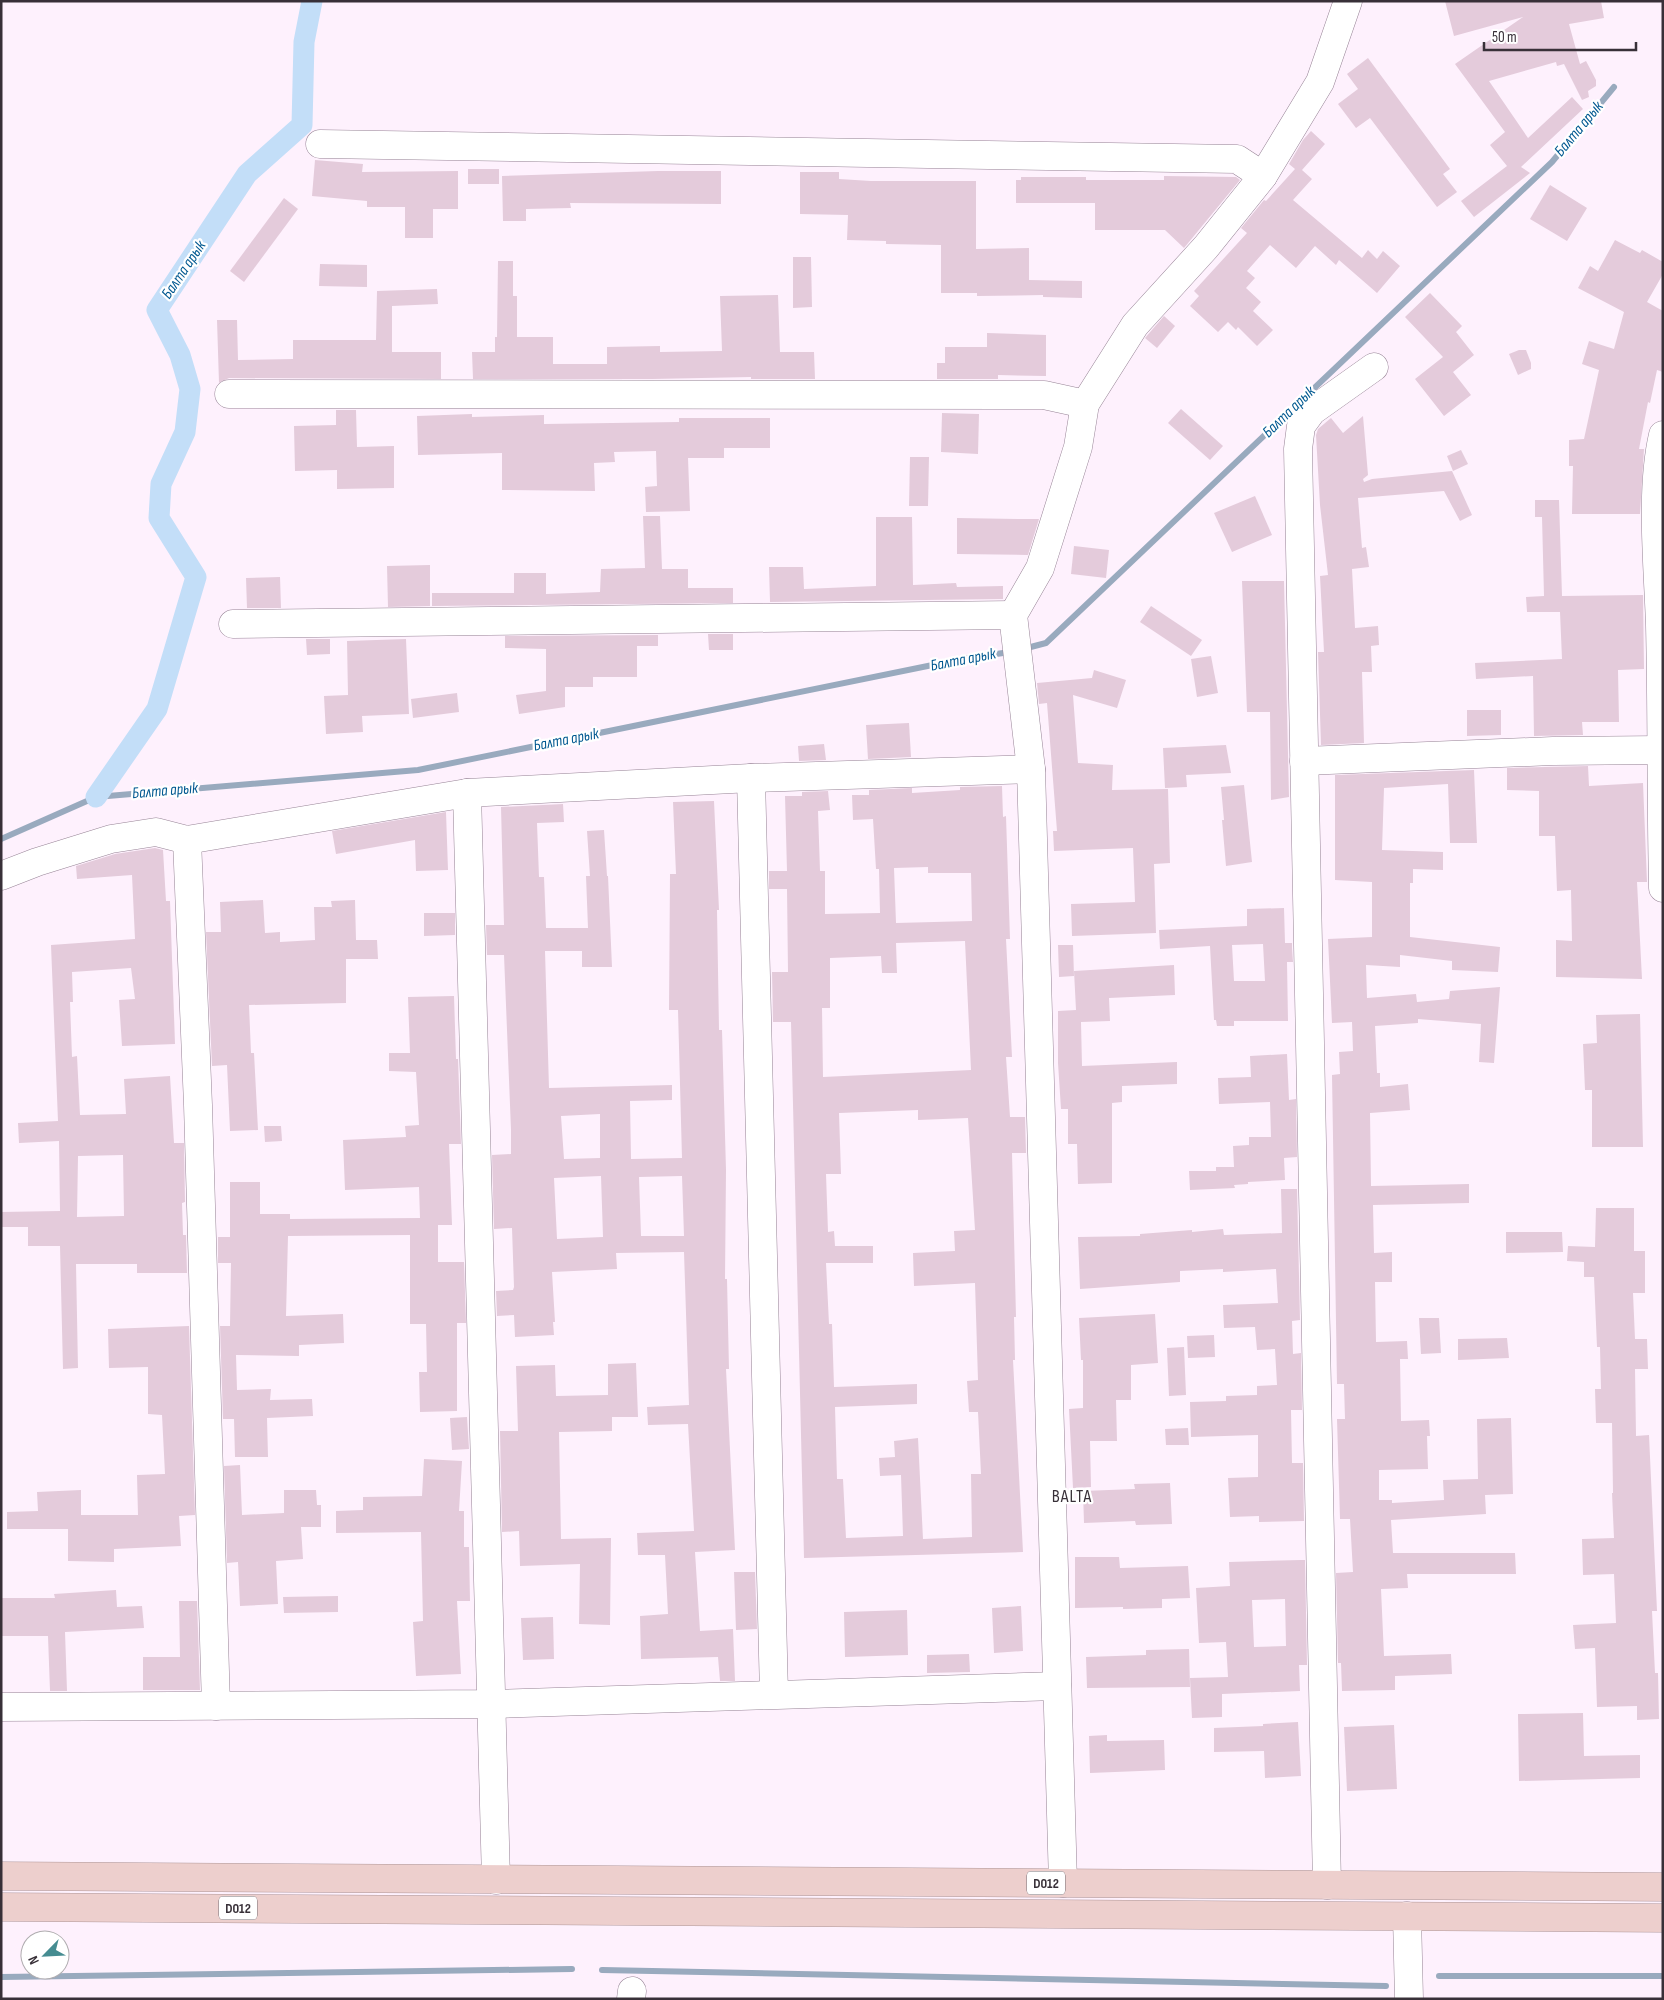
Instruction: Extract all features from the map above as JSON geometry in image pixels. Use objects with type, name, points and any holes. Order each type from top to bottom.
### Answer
[{"type":"highway","name":"D012","points":[[1,1876],[1663,1887]]},
{"type":"highway","name":"D012","points":[[1,1907],[1663,1918]]},
{"type":"street","points":[[1063,1883],[1030,769],[1017,639],[1078,447],[1085,404],[1135,325],[1206,247],[1263,176],[1320,82],[1348,1]]},
{"type":"street","points":[[320,144],[1237,158],[1263,176]]},
{"type":"street","points":[[1327,1885],[1298,449],[1301,426],[1312,412],[1374,367]]},
{"type":"street","points":[[229,394],[1044,395],[1085,404]]},
{"type":"street","points":[[1663,435],[1659,451],[1657,506],[1662,705],[1663,888]]},
{"type":"street","points":[[232,624],[1017,639]]},
{"type":"street","points":[[1304,762],[1553,751],[1661,750]]},
{"type":"street","points":[[1,876],[37,862],[112,839],[156,832],[187,840],[467,793],[751,778],[1030,769]]},
{"type":"street","points":[[751,778],[774,1694]]},
{"type":"street","points":[[467,793],[496,1880]]},
{"type":"street","points":[[187,840],[198,1105],[216,1706]]},
{"type":"street","points":[[1,1707],[492,1704],[1057,1686]]},
{"type":"street","points":[[1407,1916],[1409,1999]]},
{"type":"building","points":[[1445,1],[1601,1],[1604,18],[1569,24],[1580,64],[1586,61],[1596,80],[1596,86],[1588,91],[1589,97],[1582,100],[1564,64],[1557,66],[1556,62],[1489,81],[1528,138],[1572,97],[1583,109],[1521,167],[1530,173],[1474,217],[1461,201],[1507,166],[1490,145],[1505,132],[1455,64],[1523,17],[1454,36]]},
{"type":"building","points":[[1368,58],[1450,169],[1443,174],[1457,192],[1437,207],[1370,118],[1356,128],[1338,104],[1358,89],[1347,74]]},
{"type":"building","points":[[1311,131],[1325,144],[1302,170],[1312,179],[1293,200],[1362,258],[1368,250],[1377,259],[1383,251],[1400,266],[1377,293],[1339,260],[1336,265],[1315,246],[1296,268],[1270,245],[1247,271],[1255,278],[1246,288],[1261,302],[1253,311],[1273,330],[1257,346],[1238,327],[1236,330],[1228,322],[1218,332],[1190,306],[1199,296],[1194,291],[1247,233],[1241,228],[1264,200],[1266,201],[1295,169],[1289,164],[1303,140]]},
{"type":"building","points":[[315,160],[363,164],[362,172],[458,171],[458,209],[433,209],[433,238],[405,238],[405,207],[367,207],[367,201],[312,196]]},
{"type":"building","points":[[468,169],[499,169],[499,184],[468,184]]},
{"type":"building","points":[[721,171],[721,204],[570,203],[571,208],[526,209],[526,221],[503,221],[502,176]]},
{"type":"building","points":[[800,172],[839,172],[839,179],[871,181],[976,181],[976,249],[1029,248],[1029,280],[1082,281],[1082,298],[1043,297],[1043,295],[977,296],[977,293],[941,293],[941,245],[886,244],[886,241],[847,240],[848,215],[800,214]]},
{"type":"building","points":[[1164,176],[1236,177],[1240,180],[1184,248],[1165,230],[1095,230],[1095,203],[1016,203],[1016,180],[1021,180],[1021,177],[1086,177],[1086,180],[1164,180]]},
{"type":"building","points":[[1550,185],[1587,208],[1567,241],[1530,219]]},
{"type":"building","points":[[284,198],[298,209],[244,282],[230,271]]},
{"type":"building","points":[[1615,240],[1640,253],[1642,250],[1663,262],[1663,274],[1647,302],[1663,311],[1663,372],[1657,370],[1650,403],[1648,402],[1639,449],[1644,449],[1640,514],[1572,514],[1573,466],[1569,466],[1569,440],[1584,439],[1599,370],[1582,364],[1589,341],[1614,349],[1624,312],[1578,288],[1590,266],[1598,271]]},
{"type":"building","points":[[793,257],[811,257],[812,307],[793,308]]},
{"type":"building","points":[[498,261],[513,261],[513,296],[517,296],[517,337],[553,337],[553,364],[607,364],[607,347],[660,346],[660,352],[722,351],[720,296],[778,295],[780,352],[814,352],[815,379],[751,379],[751,377],[473,379],[472,352],[495,352],[495,337],[497,337]]},
{"type":"building","points":[[320,264],[367,265],[367,287],[319,286]]},
{"type":"building","points":[[437,289],[438,304],[392,306],[392,352],[441,352],[441,379],[229,378],[219,383],[217,320],[237,320],[238,360],[293,359],[293,340],[376,340],[377,291]]},
{"type":"building","points":[[1430,293],[1462,326],[1456,332],[1474,355],[1453,372],[1471,395],[1444,416],[1415,379],[1443,357],[1405,317]]},
{"type":"building","points":[[1164,316],[1175,326],[1157,348],[1145,338]]},
{"type":"building","points":[[987,333],[1046,335],[1046,376],[998,375],[998,379],[937,379],[937,363],[945,363],[945,347],[987,347]]},
{"type":"building","points":[[1519,350],[1526,350],[1531,363],[1531,369],[1518,375],[1509,354]]},
{"type":"building","points":[[1181,409],[1223,446],[1210,460],[1168,423]]},
{"type":"building","points":[[336,410],[356,410],[357,447],[394,446],[394,488],[337,489],[337,470],[295,471],[294,426],[336,425]]},
{"type":"building","points":[[942,413],[979,414],[978,454],[941,452]]},
{"type":"building","points":[[472,414],[472,417],[544,415],[544,424],[679,422],[679,418],[770,418],[770,448],[724,448],[724,458],[688,458],[690,511],[646,512],[645,487],[657,486],[656,451],[614,452],[615,462],[594,463],[595,491],[502,490],[502,453],[418,455],[417,416]]},
{"type":"building","points":[[1363,416],[1368,475],[1363,479],[1364,482],[1372,479],[1452,471],[1472,515],[1460,521],[1444,491],[1358,498],[1362,548],[1366,547],[1369,567],[1352,569],[1355,628],[1378,626],[1379,645],[1371,646],[1372,672],[1362,672],[1364,743],[1321,745],[1318,652],[1324,652],[1320,576],[1328,575],[1320,505],[1316,435],[1318,429],[1331,418],[1343,433]]},
{"type":"building","points":[[1461,450],[1468,464],[1453,471],[1447,456]]},
{"type":"building","points":[[910,457],[929,457],[928,506],[909,506]]},
{"type":"building","points":[[1255,496],[1272,535],[1232,552],[1214,513]]},
{"type":"building","points":[[1535,500],[1559,500],[1562,596],[1643,595],[1644,669],[1618,670],[1619,722],[1582,722],[1583,735],[1534,736],[1533,676],[1476,679],[1475,663],[1562,659],[1560,612],[1527,612],[1526,597],[1544,596],[1542,517],[1535,517]]},
{"type":"building","points":[[643,516],[660,516],[662,569],[688,569],[688,588],[733,588],[733,603],[432,606],[432,593],[514,593],[514,573],[546,573],[546,594],[600,592],[601,569],[645,568]]},
{"type":"building","points":[[876,517],[912,517],[913,585],[956,583],[957,587],[1003,586],[1003,599],[770,602],[769,567],[803,567],[804,589],[876,586]]},
{"type":"building","points":[[957,518],[1039,519],[1028,555],[957,554]]},
{"type":"building","points":[[1074,546],[1109,550],[1106,578],[1071,574]]},
{"type":"building","points":[[430,565],[430,606],[388,607],[387,566]]},
{"type":"building","points":[[280,577],[281,608],[247,608],[246,578]]},
{"type":"building","points":[[1242,581],[1284,581],[1289,797],[1271,800],[1270,712],[1247,712]]},
{"type":"building","points":[[1151,606],[1202,640],[1191,656],[1140,622]]},
{"type":"building","points":[[708,634],[733,634],[733,650],[709,650]]},
{"type":"building","points":[[658,635],[658,646],[637,646],[637,677],[593,677],[593,687],[565,687],[565,707],[519,714],[516,695],[546,691],[546,649],[505,648],[505,636]]},
{"type":"building","points":[[306,639],[330,639],[330,654],[307,655]]},
{"type":"building","points":[[406,639],[409,714],[362,716],[363,732],[326,734],[324,696],[348,695],[347,641]]},
{"type":"building","points":[[1211,656],[1218,693],[1197,697],[1191,659]]},
{"type":"building","points":[[1094,670],[1126,680],[1117,708],[1073,695],[1078,763],[1113,765],[1112,790],[1168,789],[1170,863],[1154,864],[1156,933],[1072,936],[1071,904],[1135,902],[1133,848],[1054,851],[1053,831],[1057,831],[1047,703],[1039,704],[1037,683],[1092,678]]},
{"type":"building","points":[[457,693],[459,712],[413,718],[411,699]]},
{"type":"building","points":[[1467,710],[1501,710],[1501,735],[1467,736]]},
{"type":"building","points":[[909,723],[911,757],[868,759],[866,725]]},
{"type":"building","points":[[824,744],[826,760],[799,761],[798,746]]},
{"type":"building","points":[[1226,745],[1231,773],[1186,775],[1187,787],[1165,788],[1163,748]]},
{"type":"building","points":[[1588,766],[1589,786],[1643,783],[1647,882],[1637,882],[1642,979],[1556,977],[1556,940],[1572,941],[1571,890],[1557,891],[1555,836],[1539,836],[1539,791],[1507,790],[1507,768]]},
{"type":"building","points":[[1474,770],[1477,843],[1450,843],[1448,784],[1384,788],[1382,850],[1443,852],[1443,870],[1413,869],[1413,883],[1410,883],[1410,937],[1500,947],[1498,972],[1452,970],[1452,961],[1400,955],[1400,967],[1366,965],[1367,998],[1416,994],[1417,1002],[1449,999],[1450,991],[1500,987],[1494,1063],[1479,1062],[1481,1024],[1418,1019],[1418,1023],[1375,1026],[1377,1073],[1380,1073],[1380,1087],[1408,1084],[1410,1110],[1370,1113],[1371,1186],[1469,1184],[1469,1203],[1373,1205],[1374,1253],[1392,1252],[1392,1282],[1375,1282],[1376,1342],[1407,1341],[1408,1359],[1400,1359],[1401,1421],[1429,1420],[1430,1436],[1427,1436],[1428,1469],[1379,1470],[1379,1500],[1392,1500],[1392,1503],[1444,1500],[1443,1480],[1478,1479],[1477,1419],[1511,1418],[1513,1494],[1485,1495],[1486,1514],[1391,1520],[1393,1553],[1515,1553],[1516,1574],[1407,1574],[1408,1588],[1381,1589],[1384,1656],[1451,1654],[1452,1674],[1395,1676],[1395,1690],[1342,1691],[1341,1663],[1338,1663],[1336,1573],[1353,1572],[1350,1519],[1340,1519],[1337,1419],[1345,1419],[1344,1384],[1337,1384],[1332,1075],[1340,1074],[1339,1052],[1353,1051],[1352,1022],[1332,1023],[1328,939],[1372,937],[1372,882],[1335,880],[1335,775]]},
{"type":"building","points":[[1244,785],[1252,862],[1226,866],[1221,787]]},
{"type":"building","points":[[1002,786],[1003,817],[1006,816],[1010,939],[1006,939],[1012,1057],[1006,1057],[1010,1117],[1025,1117],[1026,1153],[1012,1153],[1016,1317],[1014,1317],[1015,1360],[1013,1360],[1023,1552],[804,1558],[791,1022],[773,1022],[772,972],[788,972],[787,889],[769,889],[769,871],[787,871],[785,796],[802,796],[802,792],[828,791],[830,810],[818,811],[820,871],[825,871],[825,914],[880,913],[879,869],[876,869],[873,819],[853,820],[852,795],[869,795],[869,790],[912,788],[912,793],[960,790],[960,787]],"holes":[[[928,867],[928,873],[971,873],[972,921],[896,923],[894,868]],[[965,941],[971,1070],[823,1077],[822,1008],[830,1008],[830,958],[881,956],[882,973],[897,973],[896,943]],[[918,1110],[918,1120],[968,1118],[975,1230],[954,1231],[955,1251],[913,1253],[914,1286],[975,1283],[978,1380],[967,1381],[969,1412],[978,1412],[981,1474],[971,1474],[972,1537],[923,1539],[918,1438],[894,1441],[895,1457],[879,1458],[880,1476],[901,1475],[903,1536],[846,1538],[843,1479],[837,1479],[835,1407],[917,1404],[917,1384],[834,1387],[832,1324],[829,1324],[826,1263],[873,1263],[873,1246],[835,1246],[834,1231],[828,1232],[826,1174],[841,1174],[839,1113]]]},
{"type":"building","points":[[714,801],[719,910],[717,910],[719,1030],[722,1030],[726,1170],[725,1279],[727,1279],[729,1369],[726,1369],[735,1550],[695,1552],[700,1631],[733,1629],[735,1681],[720,1681],[718,1657],[641,1659],[640,1616],[668,1614],[665,1555],[638,1555],[637,1533],[694,1531],[688,1424],[648,1425],[647,1407],[689,1405],[684,1252],[616,1253],[617,1269],[552,1272],[554,1335],[515,1337],[514,1315],[497,1316],[496,1291],[513,1290],[514,1287],[512,1228],[494,1229],[492,1155],[511,1154],[504,955],[487,955],[486,925],[504,925],[501,807],[563,804],[564,822],[537,823],[539,877],[544,877],[546,928],[588,928],[586,876],[590,876],[587,831],[604,830],[612,967],[582,967],[582,951],[545,951],[549,1088],[672,1085],[672,1100],[630,1101],[631,1159],[682,1158],[678,1010],[669,1010],[670,874],[676,874],[673,802]],"holes":[[[600,1114],[600,1158],[564,1159],[561,1116]],[[601,1176],[603,1237],[557,1239],[554,1178]],[[682,1176],[684,1236],[641,1236],[639,1177]]]},
{"type":"building","points":[[446,812],[448,870],[416,871],[415,840],[336,854],[332,831]]},
{"type":"building","points":[[155,848],[163,850],[166,901],[170,901],[175,1044],[122,1046],[119,1000],[135,999],[131,968],[72,972],[73,1002],[70,1002],[72,1057],[77,1056],[80,1115],[126,1114],[124,1079],[170,1076],[174,1143],[184,1143],[185,1202],[182,1203],[183,1235],[186,1235],[187,1273],[137,1273],[137,1264],[76,1264],[78,1368],[63,1369],[60,1246],[28,1246],[28,1227],[1,1227],[1,1212],[60,1211],[59,1141],[19,1143],[18,1123],[58,1121],[51,945],[135,939],[132,875],[77,879],[76,866],[115,854]],"holes":[[[123,1155],[124,1216],[77,1217],[78,1156]]]},
{"type":"building","points":[[263,900],[265,933],[280,932],[280,942],[315,940],[314,907],[332,907],[331,901],[355,900],[356,940],[377,940],[378,959],[346,959],[346,1003],[249,1005],[251,1053],[254,1053],[258,1130],[230,1131],[227,1065],[212,1066],[206,932],[221,932],[220,902]]},
{"type":"building","points":[[1284,908],[1285,943],[1292,943],[1293,962],[1287,962],[1288,1021],[1234,1021],[1234,1026],[1217,1026],[1216,1020],[1214,1020],[1210,946],[1160,949],[1159,930],[1247,926],[1247,909]],"holes":[[[1263,944],[1265,981],[1234,981],[1232,945]]]},
{"type":"building","points":[[424,913],[455,913],[455,935],[424,936]]},
{"type":"building","points":[[1058,945],[1073,945],[1074,976],[1059,977]]},
{"type":"building","points":[[1174,965],[1175,995],[1109,998],[1110,1021],[1081,1022],[1082,1066],[1177,1062],[1177,1084],[1122,1086],[1122,1102],[1112,1103],[1112,1183],[1078,1184],[1077,1144],[1068,1144],[1068,1109],[1061,1109],[1058,1063],[1058,1011],[1076,1010],[1074,971]]},
{"type":"building","points":[[454,996],[461,1144],[449,1144],[452,1225],[438,1225],[438,1262],[464,1262],[466,1323],[457,1323],[457,1411],[420,1412],[419,1372],[427,1372],[426,1324],[410,1324],[410,1235],[288,1236],[286,1316],[343,1314],[344,1343],[299,1345],[299,1356],[236,1355],[237,1390],[271,1389],[270,1400],[312,1399],[313,1416],[267,1418],[268,1457],[235,1457],[234,1419],[223,1419],[220,1326],[230,1326],[231,1263],[218,1263],[218,1237],[230,1237],[230,1182],[260,1182],[260,1214],[290,1214],[290,1219],[420,1218],[419,1187],[345,1190],[343,1140],[406,1137],[405,1126],[419,1125],[416,1072],[389,1071],[389,1053],[410,1053],[408,997]]},
{"type":"building","points":[[1640,1014],[1643,1147],[1592,1147],[1592,1090],[1585,1090],[1583,1044],[1597,1043],[1596,1015]]},
{"type":"building","points":[[1287,1054],[1289,1100],[1296,1099],[1297,1157],[1284,1158],[1285,1180],[1248,1182],[1248,1184],[1234,1185],[1235,1188],[1190,1190],[1189,1171],[1216,1171],[1216,1167],[1234,1167],[1233,1146],[1249,1145],[1249,1137],[1271,1137],[1270,1102],[1219,1104],[1218,1078],[1251,1077],[1250,1056]]},
{"type":"building","points":[[264,1126],[281,1126],[282,1141],[265,1142]]},
{"type":"building","points":[[1281,1189],[1297,1189],[1300,1320],[1292,1321],[1293,1354],[1301,1353],[1302,1410],[1291,1410],[1292,1463],[1303,1463],[1304,1521],[1259,1522],[1259,1516],[1230,1517],[1228,1478],[1258,1477],[1258,1435],[1191,1437],[1190,1402],[1226,1401],[1226,1396],[1257,1395],[1257,1386],[1277,1385],[1275,1349],[1257,1350],[1255,1327],[1224,1328],[1223,1305],[1278,1303],[1276,1269],[1223,1272],[1223,1269],[1180,1271],[1180,1282],[1080,1289],[1078,1237],[1140,1236],[1140,1234],[1223,1229],[1224,1235],[1282,1233]]},
{"type":"building","points":[[1596,1208],[1634,1208],[1634,1251],[1645,1251],[1645,1293],[1633,1293],[1635,1339],[1647,1339],[1648,1369],[1635,1369],[1636,1436],[1649,1435],[1657,1611],[1652,1611],[1655,1673],[1658,1673],[1659,1719],[1637,1720],[1637,1706],[1597,1707],[1595,1648],[1575,1649],[1573,1625],[1616,1623],[1614,1574],[1583,1575],[1582,1539],[1614,1538],[1612,1423],[1596,1423],[1595,1389],[1601,1389],[1600,1347],[1597,1347],[1594,1277],[1584,1277],[1584,1262],[1567,1261],[1568,1246],[1595,1247]]},
{"type":"building","points":[[1506,1232],[1562,1232],[1563,1252],[1506,1253]]},
{"type":"building","points":[[1155,1314],[1158,1363],[1131,1365],[1131,1400],[1116,1400],[1117,1441],[1090,1441],[1091,1487],[1073,1488],[1069,1409],[1083,1408],[1083,1360],[1081,1360],[1079,1318]]},
{"type":"building","points":[[1419,1318],[1439,1318],[1441,1353],[1421,1354]]},
{"type":"building","points":[[189,1326],[195,1515],[179,1516],[181,1546],[114,1549],[114,1562],[68,1561],[68,1529],[7,1529],[7,1512],[38,1511],[37,1492],[81,1490],[81,1515],[138,1515],[137,1475],[165,1474],[162,1415],[148,1414],[148,1367],[109,1368],[108,1329]]},
{"type":"building","points":[[1214,1335],[1215,1357],[1188,1358],[1187,1336]]},
{"type":"building","points":[[1507,1338],[1509,1358],[1458,1360],[1458,1339]]},
{"type":"building","points":[[1184,1347],[1186,1395],[1169,1396],[1167,1348]]},
{"type":"building","points":[[636,1363],[638,1417],[612,1417],[612,1431],[559,1432],[561,1539],[611,1538],[610,1625],[579,1624],[580,1564],[520,1566],[519,1531],[502,1532],[500,1431],[518,1431],[516,1366],[555,1365],[556,1396],[608,1395],[608,1364]]},
{"type":"building","points":[[467,1417],[469,1449],[452,1450],[450,1418]]},
{"type":"building","points":[[1188,1428],[1189,1445],[1166,1445],[1165,1429]]},
{"type":"building","points":[[424,1459],[462,1461],[459,1511],[464,1511],[464,1547],[469,1547],[470,1601],[457,1601],[461,1674],[416,1676],[413,1622],[423,1621],[421,1532],[336,1533],[336,1511],[363,1510],[363,1497],[422,1496]]},
{"type":"building","points":[[240,1465],[242,1515],[284,1513],[284,1490],[316,1490],[317,1505],[321,1505],[321,1527],[301,1527],[303,1559],[276,1561],[278,1604],[240,1606],[238,1562],[227,1563],[224,1466]]},
{"type":"building","points":[[1170,1483],[1172,1524],[1136,1525],[1135,1521],[1084,1523],[1083,1491],[1135,1489],[1134,1484]]},
{"type":"building","points":[[1075,1557],[1119,1557],[1120,1568],[1188,1566],[1190,1598],[1162,1599],[1162,1608],[1075,1608]]},
{"type":"building","points":[[1305,1560],[1307,1665],[1299,1665],[1300,1691],[1222,1694],[1222,1717],[1192,1718],[1190,1678],[1228,1677],[1226,1642],[1199,1643],[1196,1588],[1230,1586],[1229,1562]],"holes":[[[1285,1599],[1286,1646],[1254,1647],[1252,1600]]]},
{"type":"building","points":[[734,1572],[755,1572],[757,1629],[736,1630]]},
{"type":"building","points":[[116,1590],[117,1607],[142,1606],[144,1628],[65,1632],[67,1691],[50,1691],[48,1636],[1,1636],[1,1598],[55,1598],[54,1594]]},
{"type":"building","points":[[338,1596],[338,1612],[284,1613],[283,1597]]},
{"type":"building","points":[[179,1601],[197,1601],[200,1690],[143,1690],[143,1657],[180,1657]]},
{"type":"building","points":[[1021,1606],[1023,1651],[994,1653],[992,1608]]},
{"type":"building","points":[[907,1610],[908,1655],[845,1657],[844,1612]]},
{"type":"building","points":[[553,1617],[554,1659],[523,1660],[521,1618]]},
{"type":"building","points":[[1189,1649],[1190,1687],[1087,1688],[1086,1657],[1146,1655],[1146,1650]]},
{"type":"building","points":[[969,1654],[970,1672],[927,1673],[927,1655]]},
{"type":"building","points":[[1583,1713],[1584,1756],[1640,1755],[1640,1778],[1519,1781],[1518,1714]]},
{"type":"building","points":[[1298,1722],[1301,1776],[1265,1778],[1264,1751],[1214,1752],[1214,1728]]},
{"type":"building","points":[[1394,1725],[1397,1789],[1347,1791],[1344,1727]]},
{"type":"building","points":[[1107,1735],[1107,1741],[1164,1740],[1165,1770],[1090,1773],[1089,1736]]},
{"type":"waterway","name":"Балта арык","points":[[96,797],[157,709],[196,577],[159,518],[161,484],[185,432],[190,389],[180,355],[157,310],[247,174],[302,125],[304,42],[312,1]]},
{"type":"waterway","name":"Балта арык","points":[[1023,649],[1046,643],[1552,162],[1614,87]]},
{"type":"waterway","name":"Балта арык","points":[[1,839],[96,797],[418,770],[962,659],[1010,652]]},
{"type":"waterway","points":[[1,1977],[572,1969]]},
{"type":"waterway","points":[[602,1970],[1386,1986]]},
{"type":"waterway","points":[[1439,1976],[1663,1976]]},
{"type":"district","name":"BALTA","points":[[1072,1496]]}]
